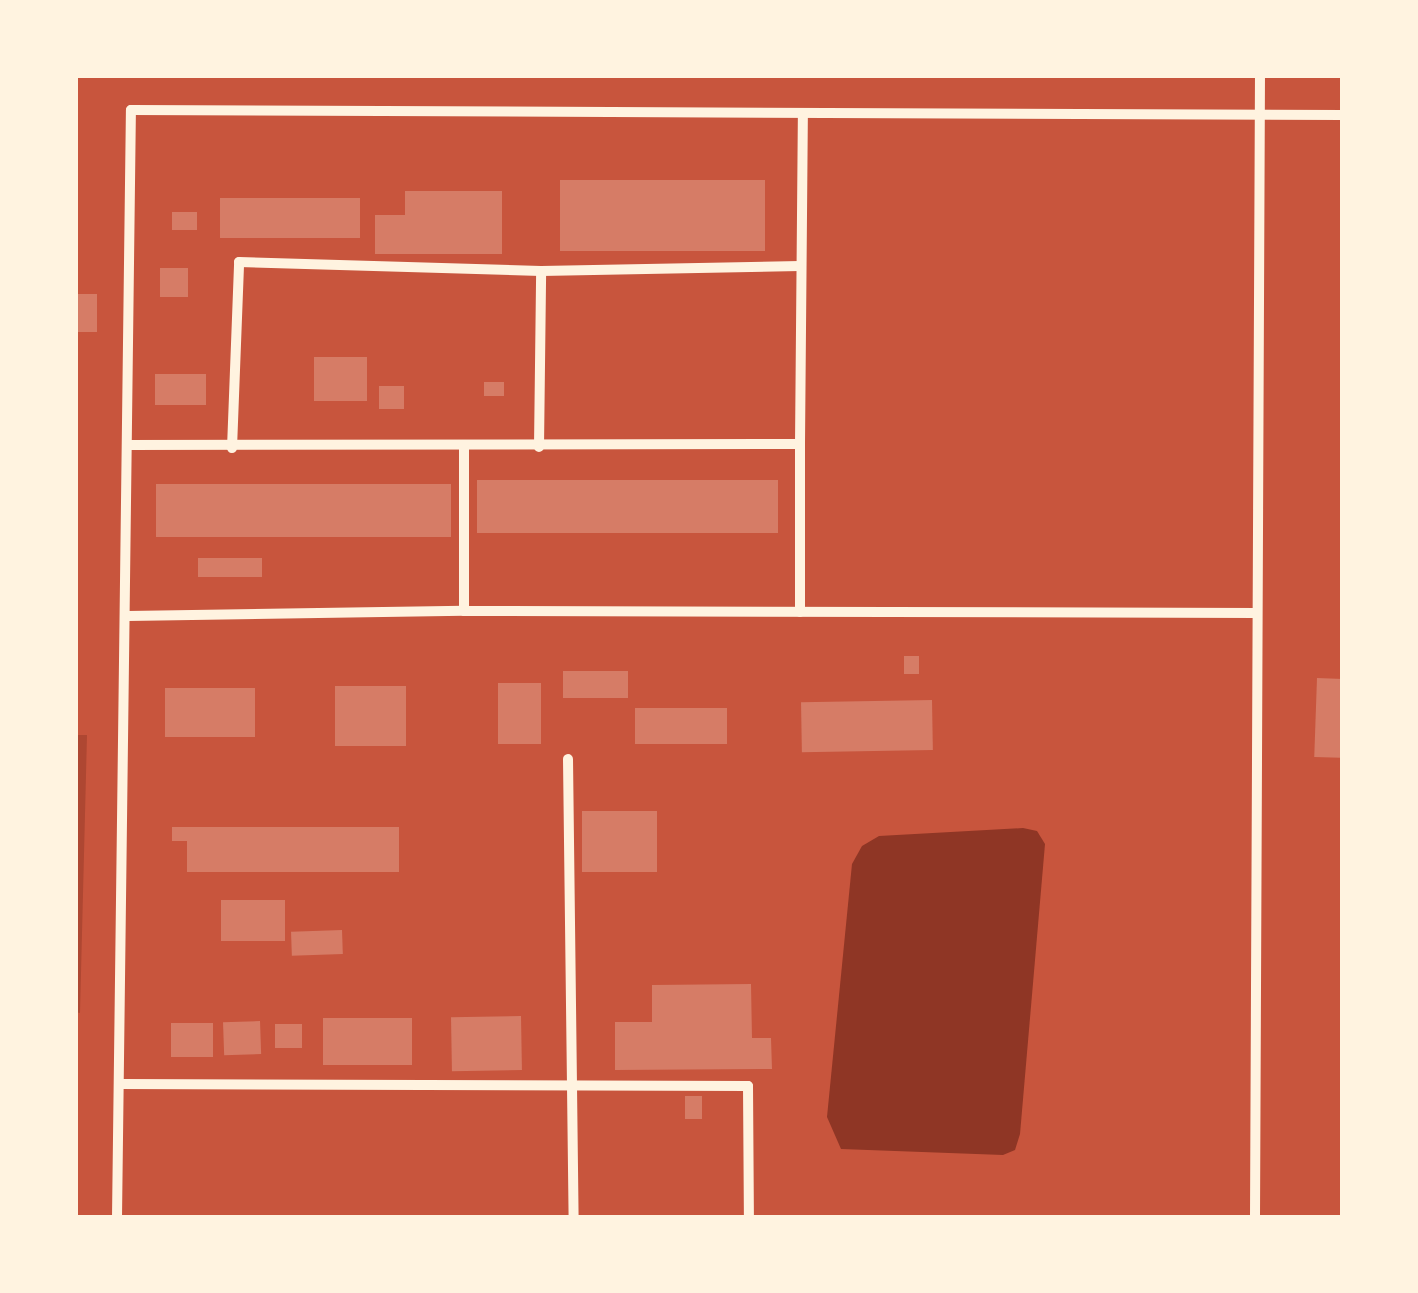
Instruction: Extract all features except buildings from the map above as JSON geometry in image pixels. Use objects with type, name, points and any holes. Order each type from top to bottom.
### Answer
[{"type":"street","points":[[1255,1218],[1260,75]]},
{"type":"street","points":[[118,1218],[131,110],[1343,115]]},
{"type":"street","points":[[800,612],[803,113]]},
{"type":"street","points":[[232,448],[239,262],[541,271],[800,266]]},
{"type":"street","points":[[540,446],[541,271]]},
{"type":"street","points":[[127,445],[464,448],[800,444]]},
{"type":"street","points":[[464,448],[464,611]]},
{"type":"street","points":[[128,616],[464,611],[1257,613]]},
{"type":"street","points":[[568,759],[574,1218]]},
{"type":"street","points":[[120,1084],[748,1086],[749,1218]]},
{"type":"shaded area","points":[[75,735],[87,735],[80,1013],[75,1012]]},
{"type":"shaded area","points":[[1023,828],[1037,831],[1045,844],[1020,1134],[1015,1150],[1003,1155],[841,1149],[827,1117],[852,864],[862,846],[879,836]]}]
